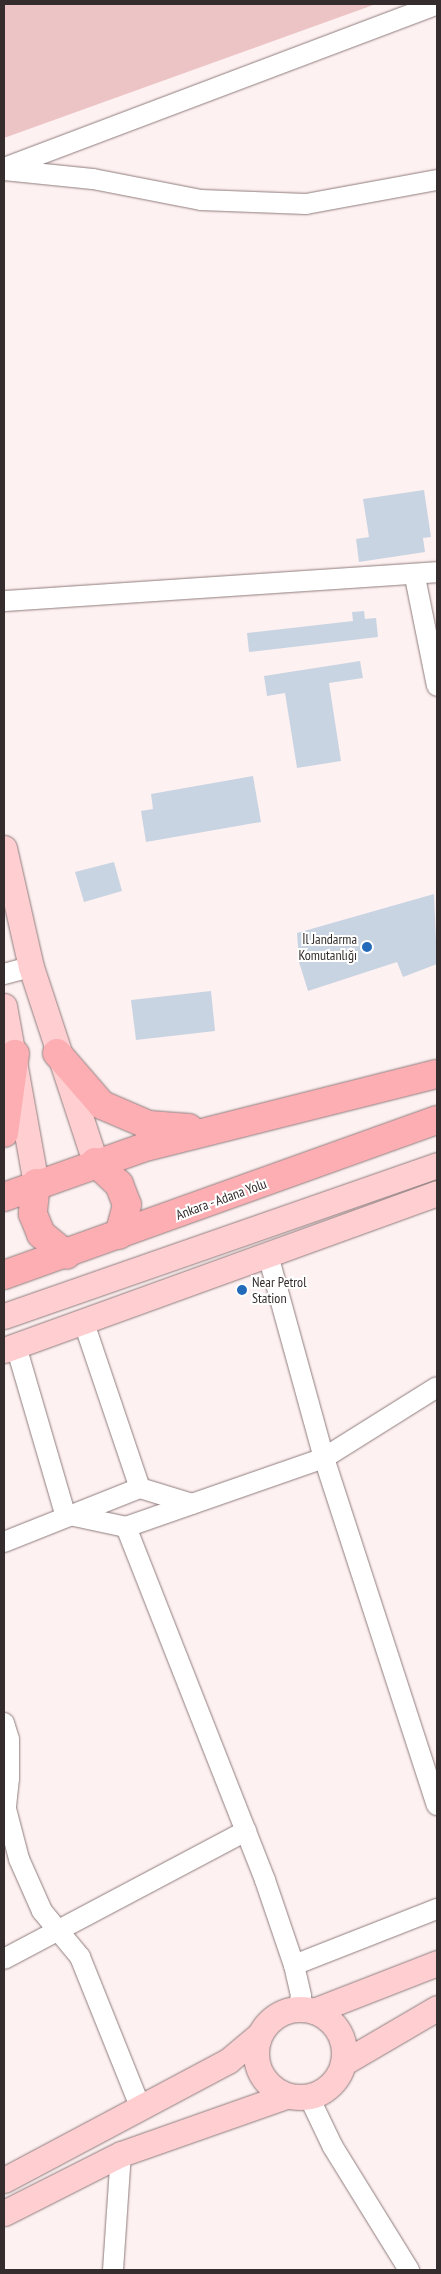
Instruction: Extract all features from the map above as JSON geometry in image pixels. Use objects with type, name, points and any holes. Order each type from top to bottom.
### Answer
[{"type":"highway","points":[[57,1053],[102,1105],[126,1118],[149,1125],[213,1130]]},
{"type":"highway","points":[[4,1133],[15,1054]]},
{"type":"highway","points":[[4,1197],[36,1183],[95,1162],[213,1130],[437,1074]]},
{"type":"highway","name":"Ankara - Adana Yolu","points":[[4,1275],[67,1255],[437,1120]]},
{"type":"highway","points":[[95,1162],[119,1184],[127,1205],[119,1235]]},
{"type":"highway","points":[[36,1183],[33,1214],[40,1234],[67,1255]]},
{"type":"main road","points":[[4,848],[31,968],[57,1053],[95,1162]]},
{"type":"main road","points":[[4,1006],[15,1054],[36,1183]]},
{"type":"main road","points":[[437,1165],[5,1316],[10,1348],[84,1323],[437,1192]]},
{"type":"main road","points":[[73,1293],[84,1323]]},
{"type":"main road","points":[[4,2180],[228,2062],[280,2014],[306,2010],[437,1963]]},
{"type":"main road","points":[[343,2063],[437,2008]]},
{"type":"main road","points":[[4,2213],[121,2154],[332,2084],[343,2063],[342,2041],[336,2027],[306,2010]]},
{"type":"main road","points":[[259,2035],[255,2057],[261,2076],[298,2096]]},
{"type":"street","points":[[4,169],[437,4]]},
{"type":"street","points":[[4,169],[93,178],[201,200],[306,204],[437,180]]},
{"type":"street","points":[[4,601],[416,577],[437,572]]},
{"type":"street","points":[[416,577],[436,678]]},
{"type":"street","points":[[4,974],[31,968]]},
{"type":"street","points":[[268,1255],[324,1458],[437,1804]]},
{"type":"street","points":[[84,1323],[140,1488]]},
{"type":"street","points":[[10,1348],[65,1514]]},
{"type":"street","points":[[65,1514],[126,1527],[324,1458],[437,1387]]},
{"type":"street","points":[[4,1542],[65,1514],[140,1488],[192,1504]]},
{"type":"street","points":[[126,1527],[246,1831],[294,1965],[306,2010]]},
{"type":"street","points":[[4,1723],[9,1739],[6,1809],[19,1859],[56,1931],[80,1956],[141,2109]]},
{"type":"street","points":[[4,1958],[246,1831]]},
{"type":"street","points":[[294,1965],[437,1908]]},
{"type":"street","points":[[298,2096],[333,2147],[409,2270]]},
{"type":"street","points":[[113,2270],[121,2154]]},
{"type":"shaded area","points":[[4,4],[376,4],[4,138]]},
{"type":"building","points":[[424,490],[431,537],[423,538],[425,552],[359,562],[356,539],[369,537],[363,499]]},
{"type":"building","points":[[364,611],[365,619],[376,618],[378,637],[249,652],[247,633],[353,621],[352,612]]},
{"type":"building","points":[[360,661],[363,678],[329,683],[341,761],[297,768],[285,693],[267,696],[264,676]]},
{"type":"building","points":[[253,776],[261,822],[146,842],[141,811],[153,809],[151,794]]},
{"type":"building","points":[[114,862],[122,891],[84,902],[75,872]]},
{"type":"building","name":"İl Jandarma Komutanlığı","points":[[434,894],[437,964],[403,977],[397,962],[308,991],[299,962],[297,933]]},
{"type":"building","points":[[211,991],[215,1031],[136,1040],[131,1000]]},
{"type":"place","name":"İl Jandarma Komutanlığı","points":[[367,947]]},
{"type":"place","name":"Near Petrol Station","points":[[242,1290]]}]
